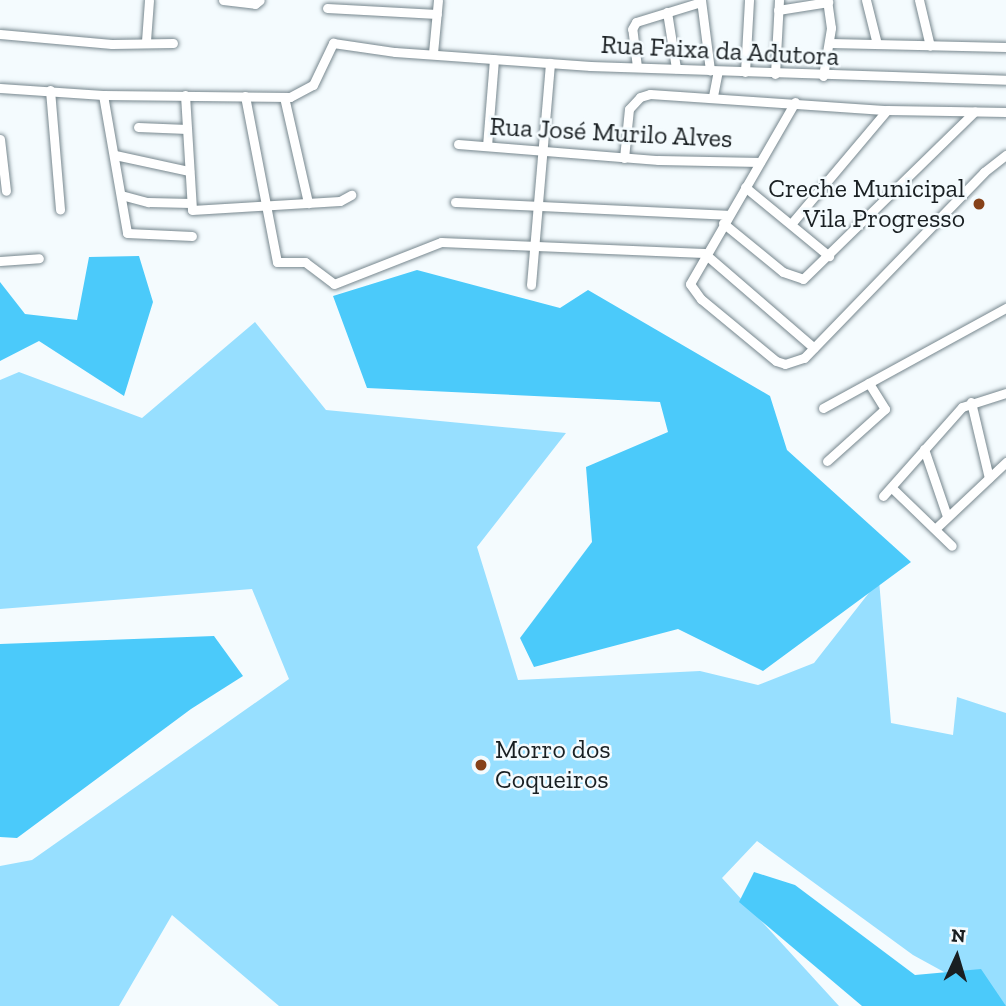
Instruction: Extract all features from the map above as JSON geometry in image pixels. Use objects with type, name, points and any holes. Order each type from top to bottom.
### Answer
[{"type":"street","points":[[223,0],[255,4],[260,0]]},
{"type":"street","points":[[433,53],[438,0]]},
{"type":"street","points":[[745,72],[749,0]]},
{"type":"street","points":[[866,0],[877,44]]},
{"type":"street","points":[[919,0],[930,46]]},
{"type":"street","points":[[637,66],[633,38],[636,22],[701,1],[714,70],[713,96]]},
{"type":"street","points":[[775,74],[779,5],[827,1],[830,43],[823,76]]},
{"type":"street","points":[[146,41],[148,4]]},
{"type":"street","points":[[327,8],[437,14]]},
{"type":"street","points":[[667,12],[676,68]]},
{"type":"street","points":[[0,34],[112,44],[146,41],[173,43]]},
{"type":"street","name":"Rua Faixa da Adutora","points":[[284,97],[305,92],[313,85],[333,43],[550,63],[823,76],[1006,80]]},
{"type":"street","points":[[830,43],[1006,47]]},
{"type":"street","points":[[487,146],[494,59]]},
{"type":"street","points":[[531,285],[550,63]]},
{"type":"street","points":[[0,88],[103,95],[284,97],[308,203]]},
{"type":"street","points":[[50,90],[60,210]]},
{"type":"street","name":"Rua Faixa da Adutora","points":[[624,158],[629,109],[640,97],[662,93],[887,110],[1006,112]]},
{"type":"street","points":[[103,95],[127,233],[192,236]]},
{"type":"street","points":[[185,96],[192,210],[340,201],[351,195]]},
{"type":"street","points":[[245,96],[270,205],[277,262],[305,262],[334,284],[441,242],[534,248],[704,253],[814,348]]},
{"type":"street","points":[[795,102],[704,253],[690,284],[701,299],[776,361],[795,363],[814,348],[984,172],[1006,155]]},
{"type":"street","points":[[791,225],[887,110]]},
{"type":"street","points":[[456,202],[725,219],[783,272],[800,280],[828,256],[975,111]]},
{"type":"street","points":[[138,127],[187,129]]},
{"type":"street","points":[[0,139],[6,191]]},
{"type":"street","name":"Rua José Murilo Alves","points":[[458,144],[624,158],[760,162]]},
{"type":"street","points":[[115,155],[189,171]]},
{"type":"street","points":[[745,187],[828,256]]},
{"type":"street","points":[[121,195],[148,202],[191,203]]},
{"type":"street","points":[[0,261],[39,258]]},
{"type":"street","points":[[823,408],[1006,308]]},
{"type":"street","points":[[827,461],[885,409],[869,383]]},
{"type":"street","points":[[883,496],[924,449],[971,402],[1006,393]]},
{"type":"street","points":[[971,402],[989,478]]},
{"type":"street","points":[[924,449],[947,516]]},
{"type":"street","points":[[936,529],[1006,462]]},
{"type":"street","points":[[892,488],[953,546]]},
{"type":"shaded area","points":[[139,256],[153,302],[124,396],[39,341],[0,361],[0,282],[25,314],[77,320],[89,257]]},
{"type":"shaded area","points":[[417,270],[560,308],[588,290],[770,396],[787,450],[911,562],[763,671],[678,629],[534,667],[520,638],[592,542],[586,467],[668,432],[660,402],[367,388],[333,296]]},
{"type":"shaded area","points":[[255,322],[326,410],[566,433],[477,547],[518,680],[700,671],[758,685],[814,663],[879,580],[891,723],[953,735],[957,697],[1006,713],[1006,1006],[913,955],[757,841],[722,878],[839,1006],[279,1006],[172,915],[119,1006],[0,1006],[0,866],[32,860],[289,679],[252,589],[0,609],[0,380],[19,372],[142,418]]},
{"type":"shaded area","points":[[214,636],[243,676],[191,709],[17,838],[0,837],[0,644]]},
{"type":"shaded area","points":[[754,872],[795,885],[915,975],[981,969],[1006,1006],[862,1006],[739,902]]},
{"type":"place","name":"Creche Municipal Vila Progresso","points":[[979,204]]},
{"type":"place","name":"Morro dos Coqueiros","points":[[481,765]]}]
